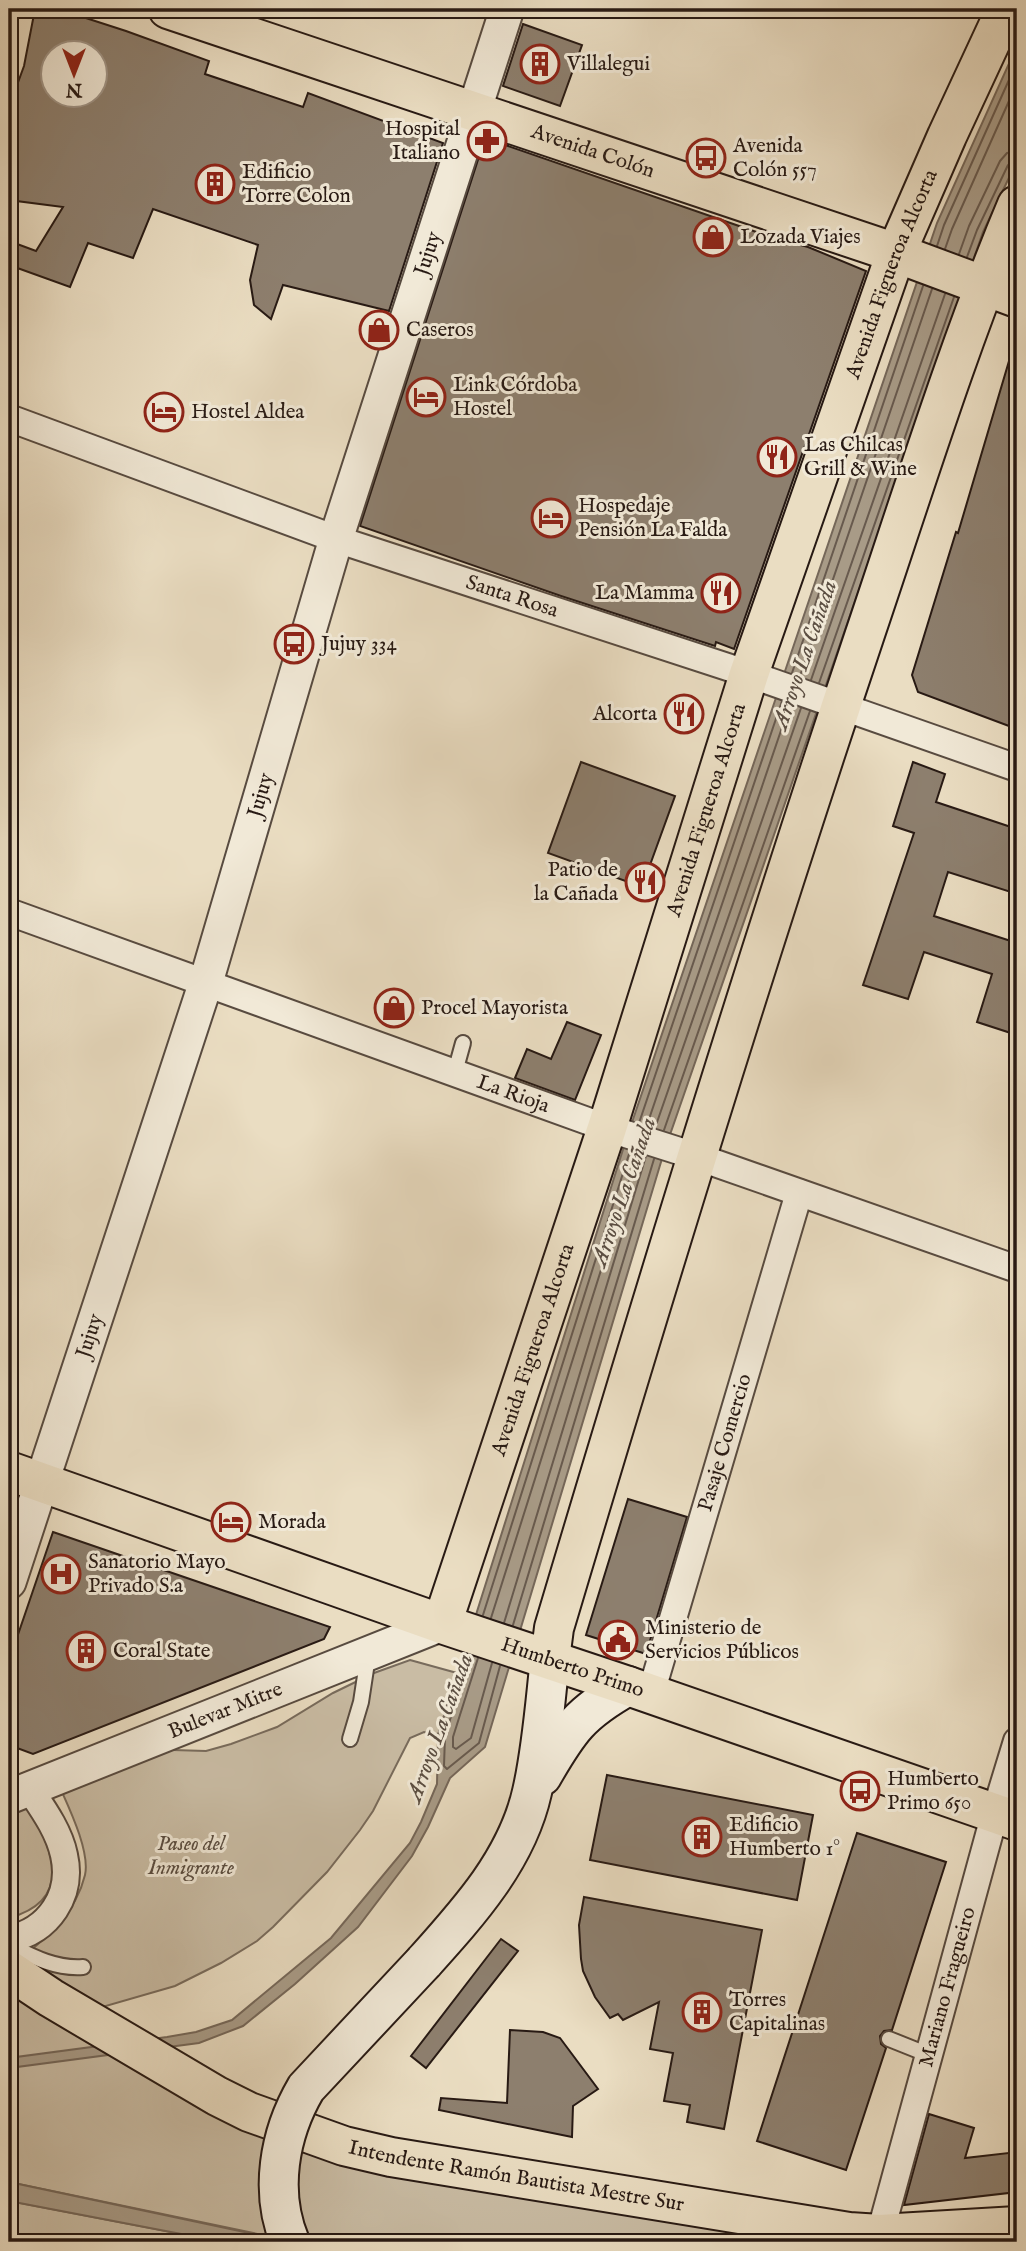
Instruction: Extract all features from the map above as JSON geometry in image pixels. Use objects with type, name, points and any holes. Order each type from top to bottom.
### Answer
[{"type":"main road","name":"Avenida Colón","points":[[168,9],[896,253],[1000,292]]},
{"type":"main road","name":"Avenida Figueroa Alcorta","points":[[442,1624],[607,1128],[749,674],[896,253],[1006,9]]},
{"type":"main road","points":[[532,1793],[554,1628],[695,1156],[841,705],[1000,292],[1017,205]]},
{"type":"main road","name":"Humberto Primo","points":[[25,1477],[442,1624],[1006,1817]]},
{"type":"main road","points":[[290,2242],[284,2228],[278,2194],[280,2158],[293,2110],[306,2088],[477,1902],[492,1881],[520,1826],[532,1793],[566,1735],[599,1702],[640,1690]]},
{"type":"main road","name":"Intendente Ramón Bautista Mestre Sur","points":[[9,1970],[51,1998],[217,2096],[249,2112],[344,2146],[391,2157],[849,2232],[880,2234],[1017,2226]]},
{"type":"street","name":"Jujuy","points":[[9,1582],[25,1477],[206,982],[336,539],[507,9]]},
{"type":"street","name":"Santa Rosa","points":[[9,418],[336,539],[749,674],[1017,768]]},
{"type":"street","name":"La Rioja","points":[[9,912],[607,1128],[695,1156],[1017,1269]]},
{"type":"street","name":"Pasaje Comercio","points":[[640,1690],[799,1193]]},
{"type":"street","name":"Bulevar Mitre","points":[[19,1792],[442,1624]]},
{"type":"street","name":"Mariano Fragueiro","points":[[880,2234],[929,2053],[1006,1817],[1017,1741]]},
{"type":"street","points":[[9,1939],[23,1935],[45,1922],[55,1912],[65,1890],[66,1864],[62,1847],[48,1818],[19,1792]]},
{"type":"lane","points":[[455,1072],[463,1043]]},
{"type":"lane","points":[[350,1739],[361,1702],[368,1653]]},
{"type":"lane","points":[[9,1945],[57,1965],[83,1967]]},
{"type":"lane","points":[[889,2038],[929,2053]]},
{"type":"green space","name":"Paseo del Inmigrante","points":[[410,1660],[457,1673],[438,1735],[424,1732],[410,1738],[373,1811],[360,1830],[327,1872],[257,1941],[175,1986],[99,2008],[16,1962],[49,1934],[67,1913],[81,1889],[85,1875],[82,1844],[62,1792],[139,1749],[206,1751],[277,1727],[333,1693],[374,1673]]},
{"type":"green space","points":[[29,1807],[50,1857],[50,1887],[43,1899],[30,1910],[9,1918],[9,1815]]},
{"type":"green space","points":[[9,1970],[290,2128],[1017,2242],[296,2242],[9,2182]]},
{"type":"green space","points":[[9,2201],[223,2242],[9,2242]]},
{"type":"water","name":"Arroyo La Cañada","points":[[1017,37],[1017,161],[983,232],[664,1152],[485,1747],[450,1778],[412,1856],[358,1927],[243,2026],[199,2043],[9,2068],[9,2058],[167,2037],[196,2032],[232,2020],[331,1938],[410,1843],[421,1822],[437,1784],[438,1735],[626,1140],[937,223],[1012,57]]},
{"type":"water","points":[[9,2182],[296,2242],[223,2242],[9,2201]]},
{"type":"building","points":[[35,9],[58,9],[209,61],[205,74],[303,107],[308,93],[443,143],[389,311],[283,285],[271,319],[254,305],[250,280],[258,245],[153,209],[133,258],[88,243],[70,287],[9,265],[9,241],[36,251],[63,207],[9,200],[9,107],[24,66]]},
{"type":"building","name":"Villalegui","points":[[523,24],[582,45],[560,106],[503,86]]},
{"type":"building","points":[[485,138],[771,237],[808,247],[866,271],[734,649],[716,642],[715,646],[561,596],[360,526]]},
{"type":"building","points":[[1012,351],[1017,352],[1017,729],[918,692],[912,675]]},
{"type":"building","points":[[581,762],[675,796],[642,887],[548,853]]},
{"type":"building","points":[[913,762],[945,774],[936,802],[1017,829],[1017,894],[948,872],[934,916],[1017,943],[1017,1035],[977,1022],[992,974],[924,952],[908,999],[863,985],[914,833],[893,826]]},
{"type":"building","points":[[567,1022],[601,1035],[575,1100],[515,1078],[527,1049],[551,1059]]},
{"type":"building","points":[[628,1499],[687,1517],[646,1654],[586,1635]]},
{"type":"building","points":[[53,1532],[330,1627],[324,1639],[33,1754],[9,1745],[9,1661]]},
{"type":"building","name":"Edificio Humberto 1°","points":[[607,1775],[813,1815],[797,1900],[590,1860]]},
{"type":"building","points":[[857,1833],[946,1862],[892,2030],[884,2031],[880,2036],[881,2044],[886,2048],[846,2170],[757,2141]]},
{"type":"building","name":"Torres Capitalinas","points":[[584,1897],[762,1930],[724,2129],[687,2122],[690,2105],[664,2101],[673,2053],[650,2049],[659,2002],[623,2020],[618,2014],[610,2018],[595,1997],[583,1971],[581,1959],[579,1925]]},
{"type":"building","points":[[501,1939],[518,1951],[426,2068],[411,2056]]},
{"type":"building","points":[[510,2030],[543,2032],[560,2038],[598,2089],[573,2106],[572,2137],[439,2110],[441,2098],[507,2103]]},
{"type":"building","points":[[929,2114],[974,2128],[965,2158],[1017,2152],[1017,2192],[904,2205]]},
{"type":"place","name":"Villalegui","points":[[540,64]]},
{"type":"place","name":"Hospital Italiano","points":[[487,141]]},
{"type":"place","name":"Avenida Colón 557","points":[[706,158]]},
{"type":"place","name":"Edificio Torre Colon","points":[[215,184]]},
{"type":"place","name":"Lozada Viajes","points":[[713,237]]},
{"type":"place","name":"Caseros","points":[[379,330]]},
{"type":"place","name":"Link Córdoba Hostel","points":[[426,397]]},
{"type":"place","name":"Hostel Aldea","points":[[164,412]]},
{"type":"place","name":"Las Chilcas Grill & Wine","points":[[777,457]]},
{"type":"place","name":"Hospedaje Pensión La Falda","points":[[551,518]]},
{"type":"place","name":"La Mamma","points":[[721,593]]},
{"type":"place","name":"Jujuy 334","points":[[294,644]]},
{"type":"place","name":"Alcorta","points":[[684,714]]},
{"type":"place","name":"Patio de la Cañada","points":[[645,882]]},
{"type":"place","name":"Procel Mayorista","points":[[394,1008]]},
{"type":"place","name":"Morada","points":[[231,1522]]},
{"type":"place","name":"Sanatorio Mayo Privado S.a","points":[[61,1574]]},
{"type":"place","name":"Ministerio de Servicios Públicos","points":[[618,1640]]},
{"type":"place","name":"Coral State","points":[[86,1651]]},
{"type":"place","name":"Humberto Primo 650","points":[[860,1791]]},
{"type":"place","name":"Edificio Humberto 1°","points":[[702,1837]]},
{"type":"place","name":"Torres Capitalinas","points":[[702,2012]]}]
